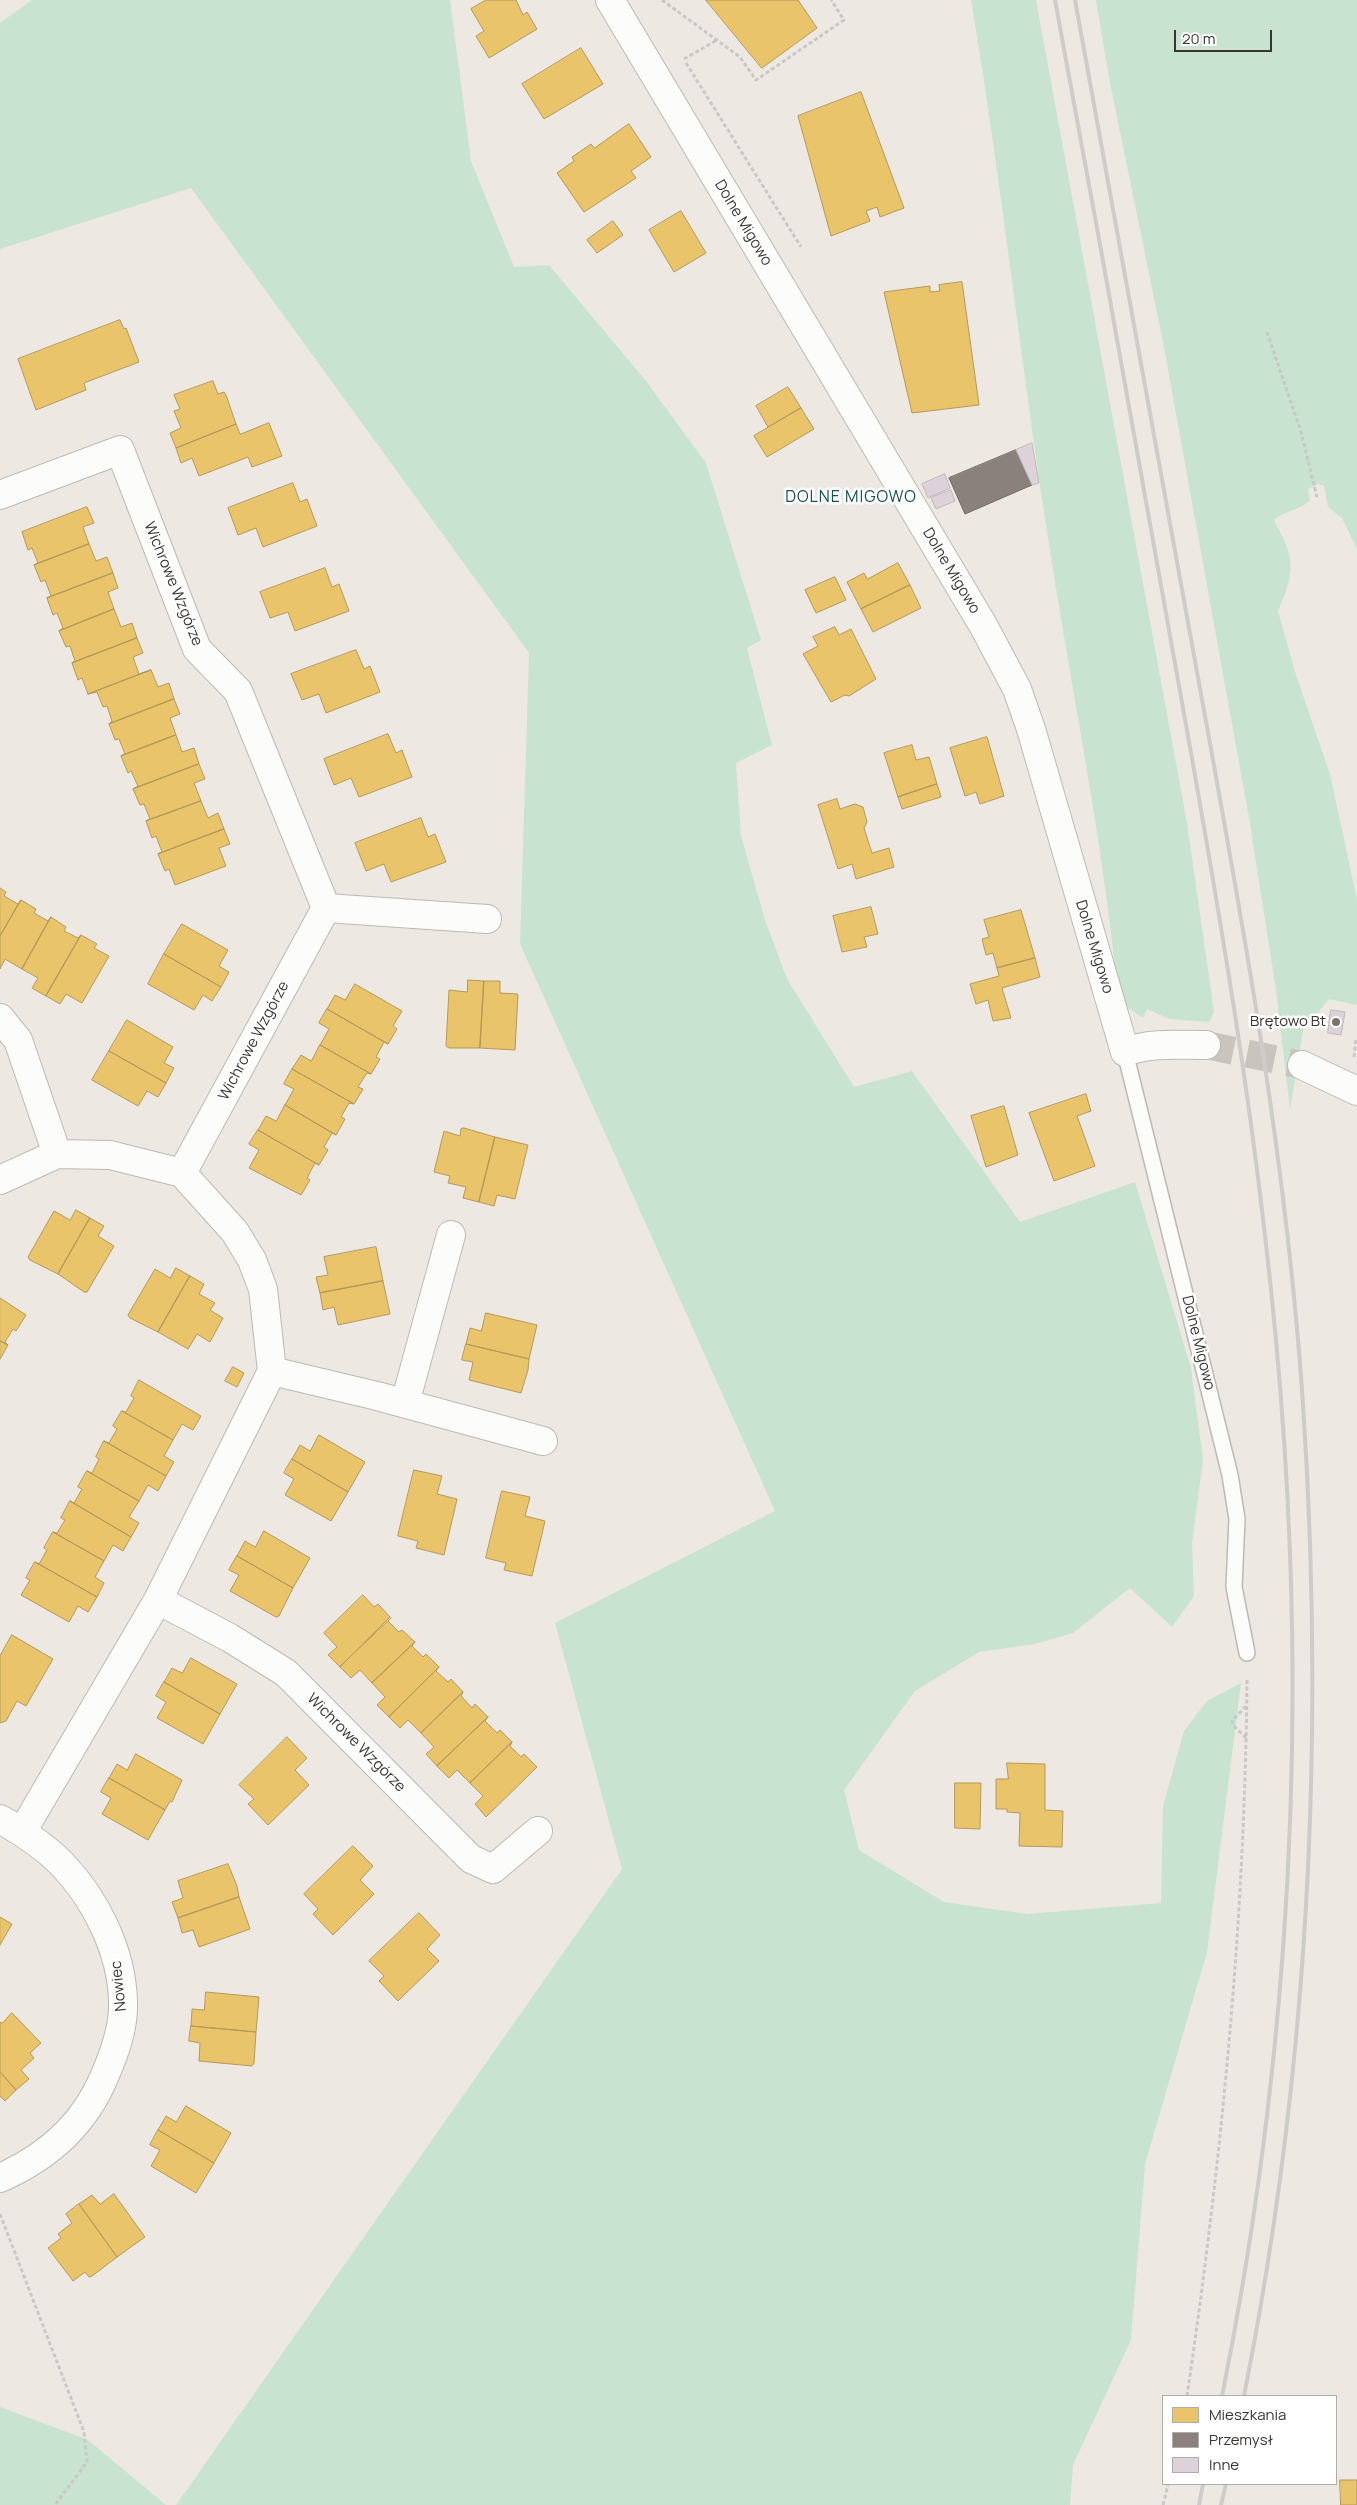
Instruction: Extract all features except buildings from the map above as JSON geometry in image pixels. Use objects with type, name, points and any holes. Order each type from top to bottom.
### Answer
[{"type":"street","name":"Dolne Migowo","points":[[610,0],[983,625],[1017,689],[1042,766],[1053,810],[1126,1052]]},
{"type":"street","name":"Wichrowe Wzgórze","points":[[0,495],[120,450],[197,649],[238,692],[326,908],[182,1174]]},
{"type":"street","points":[[326,908],[487,920]]},
{"type":"street","points":[[0,1018],[18,1040],[57,1154]]},
{"type":"street","points":[[1126,1052],[1138,1047],[1154,1045],[1206,1045]]},
{"type":"street","points":[[1302,1065],[1357,1091]]},
{"type":"street","points":[[0,1180],[57,1154],[110,1155],[182,1174],[235,1232],[252,1260],[263,1289],[272,1371],[158,1600],[11,1825]]},
{"type":"street","points":[[405,1403],[451,1235]]},
{"type":"street","points":[[272,1371],[405,1403],[543,1441]]},
{"type":"street","name":"Wichrowe Wzgórze","points":[[158,1600],[230,1638],[286,1674],[471,1859],[493,1869],[538,1831]]},
{"type":"street","name":"Nowiec","points":[[0,2178],[46,2152],[68,2134],[86,2113],[112,2058],[121,2030],[124,2002],[117,1958],[110,1937],[96,1911],[61,1863],[11,1825]]},
{"type":"lane","name":"Dolne Migowo","points":[[1126,1052],[1230,1475],[1238,1519],[1234,1587],[1247,1653]]},
{"type":"path","points":[[662,0],[740,57],[756,80],[844,20],[831,0]]},
{"type":"path","points":[[684,59],[717,40]]},
{"type":"path","points":[[679,52],[801,247]]},
{"type":"path","points":[[1267,332],[1301,432],[1317,497]]},
{"type":"path","points":[[1186,2395],[1202,2290],[1232,2027],[1246,1738],[1247,1653]]},
{"type":"path","points":[[1246,1738],[1233,1726],[1232,1721],[1247,1705]]},
{"type":"path","points":[[0,2214],[84,2432],[87,2462],[55,2505]]},
{"type":"path","points":[[1163,2505],[1168,2485]]},
{"type":"green space","points":[[32,0],[450,0],[471,161],[514,267],[549,265],[646,381],[706,463],[761,640],[747,648],[772,745],[736,763],[741,836],[765,920],[787,979],[854,1087],[912,1071],[1020,1222],[1135,1182],[1191,1368],[1203,1460],[1192,1543],[1194,1596],[1172,1627],[1130,1588],[1073,1633],[1035,1644],[979,1652],[915,1691],[844,1790],[859,1850],[944,1902],[1027,1914],[1161,1903],[1163,1806],[1184,1731],[1207,1701],[1241,1683],[1207,1952],[1145,2164],[1131,2340],[1073,2465],[1070,2505],[176,2505],[622,1869],[555,1623],[775,1511],[520,944],[529,653],[191,188],[0,249],[0,23]]},
{"type":"green space","points":[[971,0],[1036,0],[1187,823],[1214,1012],[1209,1022],[1169,1019],[1147,1009],[1143,1018],[1128,1008],[1118,996],[1105,884],[1040,482]]},
{"type":"green space","points":[[1096,0],[1357,0],[1357,549],[1342,518],[1328,507],[1324,486],[1319,484],[1308,489],[1310,500],[1306,504],[1278,517],[1274,521],[1286,545],[1291,566],[1288,586],[1278,611],[1296,675],[1330,774],[1357,900],[1357,1005],[1329,999],[1303,1031],[1290,1110],[1276,990],[1249,818],[1163,342],[1110,83]]},
{"type":"green space","points":[[0,2407],[88,2440],[166,2505],[0,2505]]},
{"type":"tunnel","points":[[1206,1045],[1302,1065]]},
{"type":"railway","points":[[1055,0],[1193,761],[1228,968],[1258,1176],[1280,1384],[1292,1602],[1290,1830],[1273,2058],[1260,2171],[1243,2284],[1222,2395]]},
{"type":"railway","points":[[1075,0],[1248,959],[1275,1136],[1296,1315],[1303,1404],[1309,1528],[1312,1653],[1311,1777],[1306,1902],[1297,2026],[1284,2150],[1266,2273],[1244,2395]]},
{"type":"railway","points":[[1199,2505],[1203,2485]]},
{"type":"railway","points":[[1221,2505],[1226,2485]]},
{"type":"place","name":"Brętowo Bt","points":[[1336,1022]]},
{"type":"district","name":"DOLNE MIGOWO","points":[[851,498]]}]
